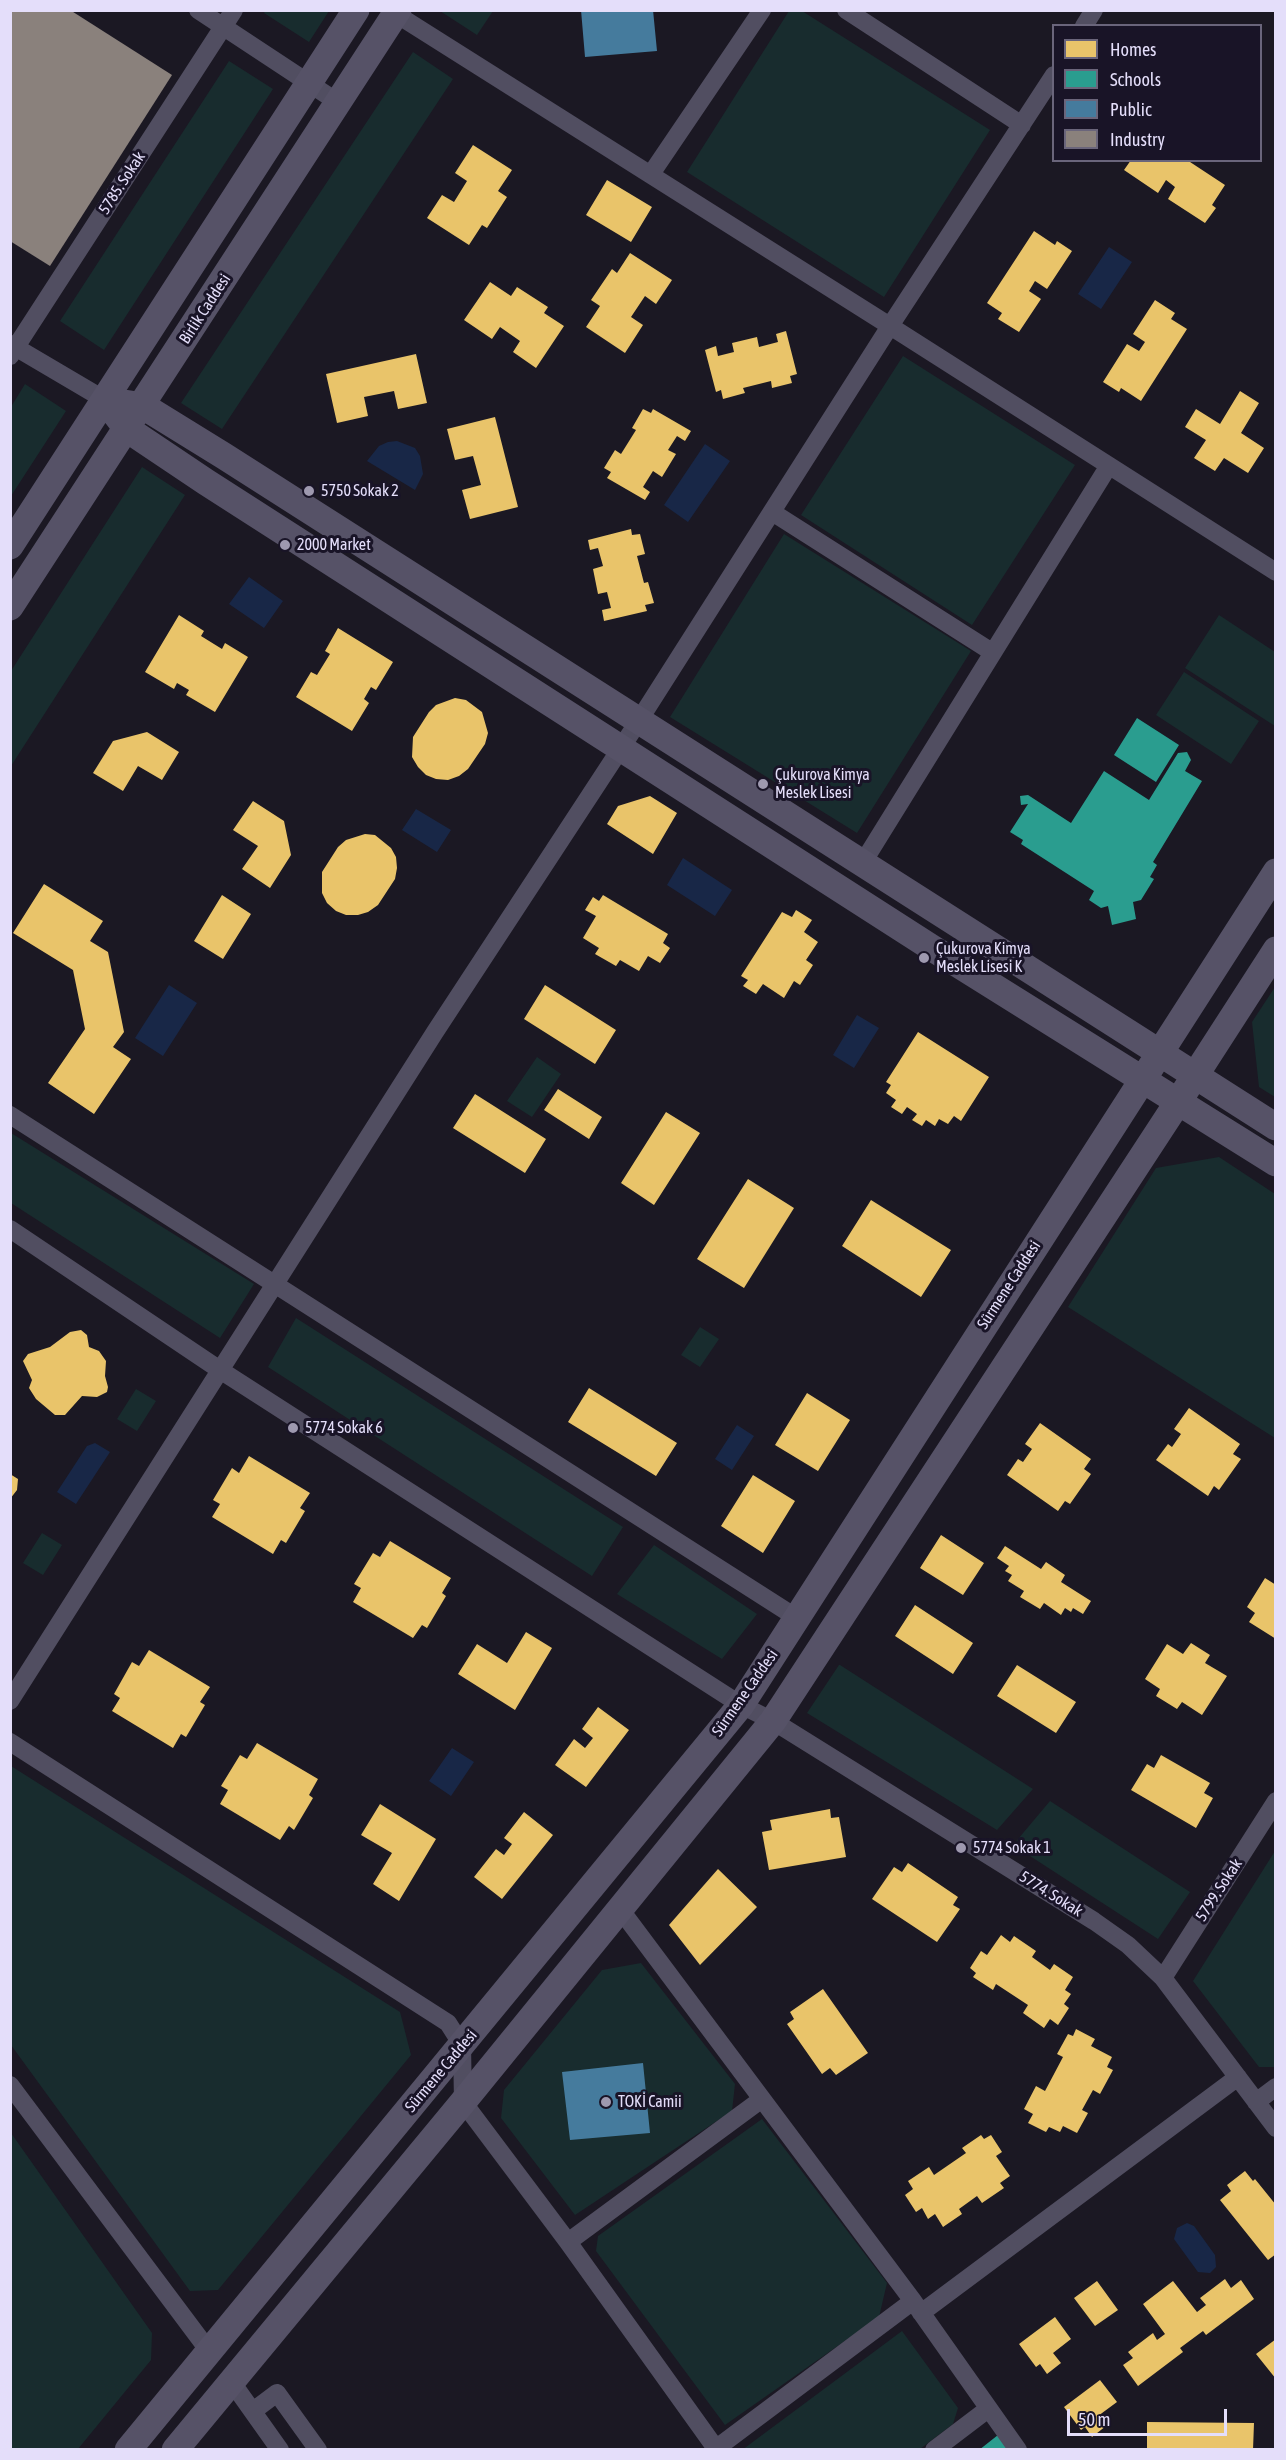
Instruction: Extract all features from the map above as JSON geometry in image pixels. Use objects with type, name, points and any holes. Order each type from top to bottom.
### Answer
[{"type":"street","points":[[198,10],[339,103]]},
{"type":"street","name":"5785. Sokak","points":[[12,349],[234,10]]},
{"type":"street","points":[[10,546],[356,10]]},
{"type":"street","points":[[651,174],[762,10]]},
{"type":"street","points":[[846,10],[1022,125]]},
{"type":"street","points":[[1085,24],[1094,10]]},
{"type":"street","points":[[397,12],[1275,572]]},
{"type":"street","name":"Birlik Caddesi","points":[[15,591],[143,406],[397,12]]},
{"type":"street","points":[[10,1701],[275,1284],[1052,77]]},
{"type":"street","points":[[12,349],[105,400],[143,406],[234,462],[1275,1127]]},
{"type":"street","points":[[105,400],[127,429],[621,748],[1275,1163]]},
{"type":"street","points":[[861,864],[1108,467]]},
{"type":"street","points":[[772,512],[992,652]]},
{"type":"street","name":"Sürmene Caddesi","points":[[128,2450],[741,1705],[1275,872]]},
{"type":"street","points":[[175,2450],[464,2102],[773,1721],[1275,950]]},
{"type":"street","points":[[10,1115],[797,1618]]},
{"type":"street","name":"5774. Sokak","points":[[10,1229],[220,1370],[741,1705],[773,1721],[1094,1921],[1128,1945],[1162,1978],[1275,2128]]},
{"type":"street","points":[[10,1742],[448,2023],[462,2045],[464,2102],[568,2242],[716,2449],[1238,2077]]},
{"type":"street","name":"5799. Sokak","points":[[1162,1978],[1275,1801]]},
{"type":"street","points":[[620,1909],[917,2307],[1018,2450]]},
{"type":"street","points":[[10,2085],[209,2350]]},
{"type":"street","points":[[1256,2102],[1275,2087]]},
{"type":"street","points":[[568,2242],[762,2099]]},
{"type":"street","points":[[231,2381],[280,2450]]},
{"type":"street","points":[[253,2411],[277,2393],[318,2450]]},
{"type":"street","points":[[934,2450],[988,2409]]},
{"type":"green space","points":[[266,10],[329,11],[309,42],[264,13]]},
{"type":"green space","points":[[440,11],[493,11],[477,35]]},
{"type":"green space","points":[[789,11],[802,11],[990,130],[884,297],[687,172]]},
{"type":"green space","points":[[413,52],[453,79],[222,429],[181,403]]},
{"type":"green space","points":[[229,61],[273,89],[104,350],[60,321]]},
{"type":"green space","points":[[903,356],[1075,465],[972,625],[801,515]]},
{"type":"green space","points":[[25,384],[66,411],[11,496],[11,407]]},
{"type":"green space","points":[[142,467],[185,495],[11,766],[11,671]]},
{"type":"green space","points":[[784,534],[971,651],[857,833],[670,717]]},
{"type":"green space","points":[[1219,615],[1275,652],[1275,726],[1185,668]]},
{"type":"green space","points":[[1184,672],[1259,721],[1231,764],[1156,715]]},
{"type":"green space","points":[[1275,987],[1275,1097],[1259,1087],[1252,1022]]},
{"type":"green space","points":[[537,1057],[561,1074],[532,1117],[507,1101]]},
{"type":"green space","points":[[11,1133],[254,1284],[220,1338],[11,1203]]},
{"type":"green space","points":[[1219,1157],[1275,1194],[1275,1438],[1068,1307],[1156,1168]]},
{"type":"green space","points":[[296,1318],[623,1527],[592,1576],[268,1367]]},
{"type":"green space","points":[[700,1327],[719,1339],[700,1367],[681,1355]]},
{"type":"green space","points":[[136,1389],[156,1401],[137,1431],[117,1419]]},
{"type":"green space","points":[[42,1533],[62,1545],[43,1575],[23,1563]]},
{"type":"green space","points":[[654,1545],[757,1614],[722,1659],[617,1594]]},
{"type":"green space","points":[[839,1665],[1033,1789],[997,1830],[807,1713]]},
{"type":"green space","points":[[11,1766],[400,2012],[411,2055],[218,2290],[190,2291],[11,2045]]},
{"type":"green space","points":[[1050,1801],[1190,1892],[1158,1939],[1013,1845]]},
{"type":"green space","points":[[1275,1851],[1276,2067],[1259,2067],[1193,1981]]},
{"type":"green space","points":[[641,1963],[735,2084],[732,2111],[575,2215],[501,2118],[504,2090],[602,1970]]},
{"type":"green space","points":[[762,2119],[887,2283],[879,2317],[725,2425],[596,2251],[598,2236]]},
{"type":"green space","points":[[11,2133],[152,2333],[151,2360],[78,2449],[11,2449]]},
{"type":"green space","points":[[902,2331],[958,2408],[953,2424],[920,2449],[742,2450]]},
{"type":"water","points":[[1109,247],[1132,262],[1101,309],[1078,294]]},
{"type":"water","points":[[397,441],[415,448],[420,456],[423,474],[415,490],[367,461],[379,446]]},
{"type":"water","points":[[705,444],[730,461],[688,522],[664,505]]},
{"type":"water","points":[[249,577],[283,601],[264,628],[229,604]]},
{"type":"water","points":[[416,809],[451,830],[437,852],[402,830]]},
{"type":"water","points":[[683,858],[732,890],[715,916],[667,885]]},
{"type":"water","points":[[169,985],[197,1003],[163,1056],[135,1038]]},
{"type":"water","points":[[857,1015],[879,1028],[854,1068],[833,1055]]},
{"type":"water","points":[[737,1425],[754,1436],[732,1470],[715,1459]]},
{"type":"water","points":[[95,1443],[110,1452],[76,1504],[57,1492],[87,1446]]},
{"type":"water","points":[[452,1748],[474,1762],[451,1796],[429,1781]]},
{"type":"water","points":[[1187,2223],[1194,2226],[1215,2255],[1216,2267],[1210,2273],[1198,2272],[1174,2239],[1177,2228]]},
{"type":"building: Homes","points":[[473,145],[512,170],[498,191],[507,197],[487,228],[482,225],[469,245],[427,218],[442,195],[454,202],[467,181],[455,173]]},
{"type":"building: Homes","points":[[1130,162],[1190,162],[1225,185],[1212,205],[1216,208],[1205,223],[1168,199],[1175,187],[1166,180],[1158,193],[1124,170]]},
{"type":"building: Homes","points":[[607,180],[652,207],[631,242],[586,215]]},
{"type":"building: Homes","points":[[1034,231],[1055,245],[1057,241],[1072,251],[1047,289],[1035,281],[1029,291],[1041,299],[1019,332],[998,319],[1002,313],[987,303]]},
{"type":"building: Homes","points":[[630,253],[672,280],[656,304],[645,296],[631,317],[643,325],[625,353],[586,327],[600,306],[591,300],[612,269],[617,273]]},
{"type":"building: Homes","points":[[490,282],[511,296],[517,287],[548,307],[544,313],[564,326],[536,368],[513,352],[520,341],[500,327],[492,339],[464,320]]},
{"type":"building: Homes","points":[[1155,300],[1175,313],[1171,319],[1187,329],[1141,401],[1121,388],[1119,392],[1103,382],[1127,344],[1139,351],[1145,342],[1133,334]]},
{"type":"building: Homes","points":[[786,331],[797,374],[790,376],[792,383],[772,388],[771,381],[743,388],[745,393],[723,399],[721,390],[716,392],[705,350],[716,346],[718,356],[734,352],[732,343],[757,337],[759,347],[778,342],[776,334]]},
{"type":"building: Homes","points":[[416,354],[427,403],[398,409],[394,391],[364,397],[368,416],[337,423],[326,374]]},
{"type":"building: Homes","points":[[1240,391],[1259,403],[1241,433],[1264,448],[1248,473],[1224,458],[1215,471],[1194,458],[1206,440],[1185,427],[1196,409],[1220,424]]},
{"type":"building: Homes","points":[[643,409],[651,413],[653,409],[691,431],[685,441],[677,436],[668,450],[676,454],[662,477],[653,471],[643,487],[650,492],[645,500],[607,478],[611,472],[604,468],[615,450],[621,454],[636,430],[632,428]]},
{"type":"building: Homes","points":[[495,417],[518,507],[470,519],[462,490],[481,485],[473,456],[455,460],[447,429]]},
{"type":"building: Homes","points":[[631,529],[632,535],[640,534],[645,554],[637,556],[644,583],[648,582],[654,603],[645,605],[647,611],[604,621],[602,610],[611,608],[607,592],[598,594],[593,569],[603,566],[598,548],[590,550],[588,540]]},
{"type":"building: Homes","points":[[179,615],[204,631],[201,636],[222,649],[225,643],[248,657],[215,712],[186,695],[189,690],[177,683],[174,689],[145,672]]},
{"type":"building: Homes","points":[[338,628],[393,662],[376,690],[371,687],[364,699],[369,703],[352,731],[296,697],[311,672],[317,675],[330,654],[325,651]]},
{"type":"building: Homes","points":[[455,698],[466,700],[482,712],[488,733],[485,744],[468,769],[448,780],[436,779],[426,775],[412,757],[413,737],[436,705]]},
{"type":"building: Homes","points":[[147,732],[179,752],[162,780],[138,766],[123,791],[93,773],[113,741]]},
{"type":"building: Homes","points":[[650,796],[677,813],[653,854],[607,824],[618,806]]},
{"type":"building: Homes","points":[[253,801],[284,821],[291,855],[270,888],[242,869],[258,846],[233,830]]},
{"type":"building: Homes","points":[[365,834],[375,835],[391,848],[396,857],[395,879],[378,905],[368,912],[346,915],[336,911],[327,903],[322,893],[322,872],[338,847],[346,840]]},
{"type":"building: Homes","points":[[44,884],[103,921],[90,941],[108,952],[124,1032],[113,1047],[131,1059],[94,1114],[48,1083],[85,1029],[73,970],[13,933]]},
{"type":"building: Homes","points":[[222,895],[251,914],[223,959],[194,941]]},
{"type":"building: Homes","points":[[603,895],[668,934],[663,943],[670,948],[660,963],[648,956],[639,971],[620,960],[616,966],[595,954],[599,948],[583,938],[596,916],[585,910],[593,897],[599,901]]},
{"type":"building: Homes","points":[[796,910],[812,920],[804,932],[818,942],[806,960],[813,965],[800,985],[794,981],[784,998],[763,984],[756,994],[743,986],[748,980],[741,976],[782,912],[792,917]]},
{"type":"building: Homes","points":[[545,985],[616,1030],[595,1064],[524,1019]]},
{"type":"building: Homes","points":[[918,1032],[989,1077],[961,1121],[954,1116],[948,1124],[939,1119],[935,1126],[926,1120],[922,1126],[912,1120],[917,1114],[907,1107],[902,1114],[891,1107],[896,1100],[886,1093],[891,1085],[886,1082]]},
{"type":"building: Homes","points":[[558,1089],[602,1117],[589,1139],[544,1110]]},
{"type":"building: Homes","points":[[475,1094],[546,1139],[525,1173],[453,1128]]},
{"type":"building: Homes","points":[[666,1112],[700,1133],[654,1205],[621,1183]]},
{"type":"building: Homes","points":[[748,1179],[794,1208],[744,1288],[697,1259]]},
{"type":"building: Homes","points":[[871,1200],[951,1250],[921,1297],[842,1246]]},
{"type":"building: Homes","points":[[81,1330],[87,1335],[89,1347],[99,1351],[106,1361],[107,1392],[97,1397],[82,1396],[65,1415],[55,1415],[36,1399],[29,1388],[32,1380],[23,1361],[28,1354],[50,1347],[70,1332]]},
{"type":"building: Homes","points":[[589,1388],[677,1443],[656,1476],[568,1422]]},
{"type":"building: Homes","points":[[807,1393],[850,1420],[818,1471],[775,1445]]},
{"type":"building: Homes","points":[[1189,1408],[1240,1444],[1233,1454],[1241,1459],[1219,1490],[1214,1486],[1208,1496],[1156,1460],[1168,1444],[1172,1447],[1181,1434],[1174,1429]]},
{"type":"building: Homes","points":[[1040,1423],[1091,1459],[1084,1469],[1091,1474],[1070,1504],[1065,1501],[1058,1511],[1007,1475],[1018,1459],[1023,1462],[1032,1449],[1025,1444]]},
{"type":"building: Homes","points":[[249,1456],[310,1493],[300,1508],[305,1511],[286,1543],[281,1540],[273,1554],[212,1517],[220,1504],[213,1500],[232,1468],[239,1473]]},
{"type":"building: Homes","points":[[10,1474],[18,1479],[17,1490],[10,1499]]},
{"type":"building: Homes","points":[[753,1475],[795,1501],[763,1553],[721,1526]]},
{"type":"building: Homes","points":[[941,1535],[984,1563],[963,1595],[920,1568]]},
{"type":"building: Homes","points":[[390,1541],[451,1578],[442,1593],[446,1596],[427,1628],[422,1625],[413,1638],[353,1602],[361,1588],[354,1584],[373,1553],[380,1557]]},
{"type":"building: Homes","points":[[1005,1546],[1041,1569],[1046,1562],[1065,1575],[1061,1582],[1091,1601],[1083,1614],[1073,1608],[1071,1612],[1065,1608],[1061,1615],[1044,1603],[1040,1609],[1020,1597],[1024,1591],[1008,1581],[1012,1575],[1005,1571],[1009,1566],[997,1558]]},
{"type":"building: Homes","points":[[1265,1578],[1276,1585],[1276,1639],[1249,1622],[1255,1613],[1247,1607]]},
{"type":"building: Homes","points":[[915,1605],[973,1643],[953,1674],[895,1636]]},
{"type":"building: Homes","points":[[526,1632],[552,1648],[515,1710],[458,1674],[477,1644],[507,1663]]},
{"type":"building: Homes","points":[[1191,1643],[1210,1655],[1205,1663],[1227,1676],[1202,1715],[1182,1702],[1177,1709],[1156,1696],[1160,1689],[1145,1679],[1167,1644],[1183,1654]]},
{"type":"building: Homes","points":[[149,1650],[210,1687],[200,1702],[205,1705],[186,1737],[181,1734],[173,1748],[112,1711],[120,1698],[114,1694],[132,1662],[139,1666]]},
{"type":"building: Homes","points":[[1017,1665],[1076,1702],[1056,1733],[997,1696]]},
{"type":"building: Homes","points":[[598,1707],[629,1730],[586,1787],[555,1765],[574,1739],[585,1748],[593,1738],[582,1729]]},
{"type":"building: Homes","points":[[257,1743],[318,1779],[309,1795],[313,1798],[294,1830],[289,1826],[280,1840],[220,1804],[228,1790],[221,1786],[240,1755],[247,1759]]},
{"type":"building: Homes","points":[[1161,1755],[1210,1783],[1204,1793],[1213,1798],[1196,1828],[1131,1790],[1147,1764],[1154,1768]]},
{"type":"building: Homes","points":[[380,1804],[436,1839],[399,1901],[373,1884],[392,1853],[361,1835]]},
{"type":"building: Homes","points":[[830,1809],[831,1818],[839,1817],[846,1857],[769,1870],[762,1832],[772,1830],[770,1820]]},
{"type":"building: Homes","points":[[524,1812],[553,1835],[502,1899],[474,1877],[496,1849],[504,1855],[512,1844],[504,1838]]},
{"type":"building: Homes","points":[[908,1863],[958,1897],[953,1905],[960,1909],[937,1942],[872,1899],[894,1867],[902,1872]]},
{"type":"building: Homes","points":[[718,1869],[757,1907],[700,1965],[669,1925]]},
{"type":"building: Homes","points":[[1001,1935],[1010,1942],[1014,1936],[1036,1951],[1032,1957],[1050,1970],[1054,1964],[1073,1977],[1065,1990],[1071,1994],[1064,2004],[1069,2008],[1058,2025],[1050,2019],[1044,2028],[1023,2013],[1028,2005],[996,1984],[993,1990],[973,1977],[976,1973],[970,1968],[981,1951],[987,1955]]},
{"type":"building: Homes","points":[[823,1989],[868,2053],[836,2075],[830,2068],[822,2074],[787,2024],[794,2019],[790,2012]]},
{"type":"building: Homes","points":[[1076,2029],[1095,2039],[1091,2046],[1112,2057],[1107,2067],[1113,2070],[1100,2094],[1093,2090],[1082,2110],[1088,2113],[1077,2133],[1063,2126],[1060,2132],[1049,2127],[1046,2132],[1028,2123],[1033,2114],[1024,2109],[1036,2086],[1045,2091],[1063,2057],[1057,2054],[1068,2034],[1073,2036]]},
{"type":"building: Homes","points":[[981,2135],[984,2139],[991,2135],[1002,2152],[996,2156],[1010,2176],[1000,2183],[1004,2188],[982,2203],[977,2196],[959,2209],[962,2214],[943,2227],[935,2214],[928,2219],[922,2208],[916,2212],[905,2195],[913,2189],[908,2181],[929,2167],[934,2175],[966,2153],[962,2148]]},
{"type":"building: Homes","points":[[1245,2171],[1253,2181],[1255,2179],[1276,2205],[1276,2254],[1268,2260],[1220,2200],[1231,2191],[1227,2185]]},
{"type":"building: Homes","points":[[1225,2279],[1231,2288],[1241,2280],[1254,2299],[1206,2335],[1203,2331],[1180,2348],[1183,2352],[1138,2386],[1123,2365],[1133,2358],[1128,2352],[1153,2333],[1157,2340],[1165,2334],[1143,2304],[1173,2281],[1197,2312],[1206,2305],[1200,2298]]},
{"type":"building: Homes","points":[[1097,2281],[1118,2310],[1095,2326],[1074,2298]]},
{"type":"building: Homes","points":[[1055,2317],[1071,2339],[1053,2353],[1061,2363],[1047,2374],[1040,2364],[1036,2367],[1019,2344]]},
{"type":"building: Homes","points":[[1276,2339],[1276,2379],[1256,2354]]},
{"type":"building: Homes","points":[[1100,2380],[1117,2402],[1098,2416],[1106,2426],[1092,2437],[1085,2427],[1081,2430],[1064,2407]]},
{"type":"building: Homes","points":[[1147,2422],[1254,2423],[1253,2450],[1147,2450]]},
{"type":"building: Schools","points":[[1137,718],[1179,745],[1156,782],[1114,755]]},
{"type":"building: Schools","points":[[1187,752],[1191,760],[1185,771],[1202,781],[1153,862],[1157,865],[1150,877],[1154,879],[1141,900],[1133,902],[1136,919],[1112,925],[1108,906],[1101,908],[1089,900],[1094,891],[1021,844],[1023,840],[1010,832],[1028,804],[1021,805],[1020,796],[1028,795],[1071,823],[1104,771],[1149,800],[1178,753]]},
{"type":"building: Schools","points":[[998,2435],[1009,2450],[979,2450]]},
{"type":"building: Public","points":[[581,10],[653,10],[657,51],[585,57]]},
{"type":"building: Public","name":"TOKİ Camii","points":[[643,2063],[650,2133],[570,2140],[562,2072]]},
{"type":"building: Industry","points":[[10,10],[70,10],[172,75],[50,266],[10,241]]},
{"type":"place","name":"5750 Sokak 2","points":[[309,491]]},
{"type":"place","name":"2000 Market","points":[[285,545]]},
{"type":"place","name":"Çukurova Kimya Meslek Lisesi","points":[[763,784]]},
{"type":"place","name":"Çukurova Kimya Meslek Lisesi K","points":[[924,958]]},
{"type":"place","name":"5774 Sokak 6","points":[[293,1428]]},
{"type":"place","name":"5774 Sokak 1","points":[[961,1848]]},
{"type":"place","name":"TOKİ Camii","points":[[606,2102]]}]
